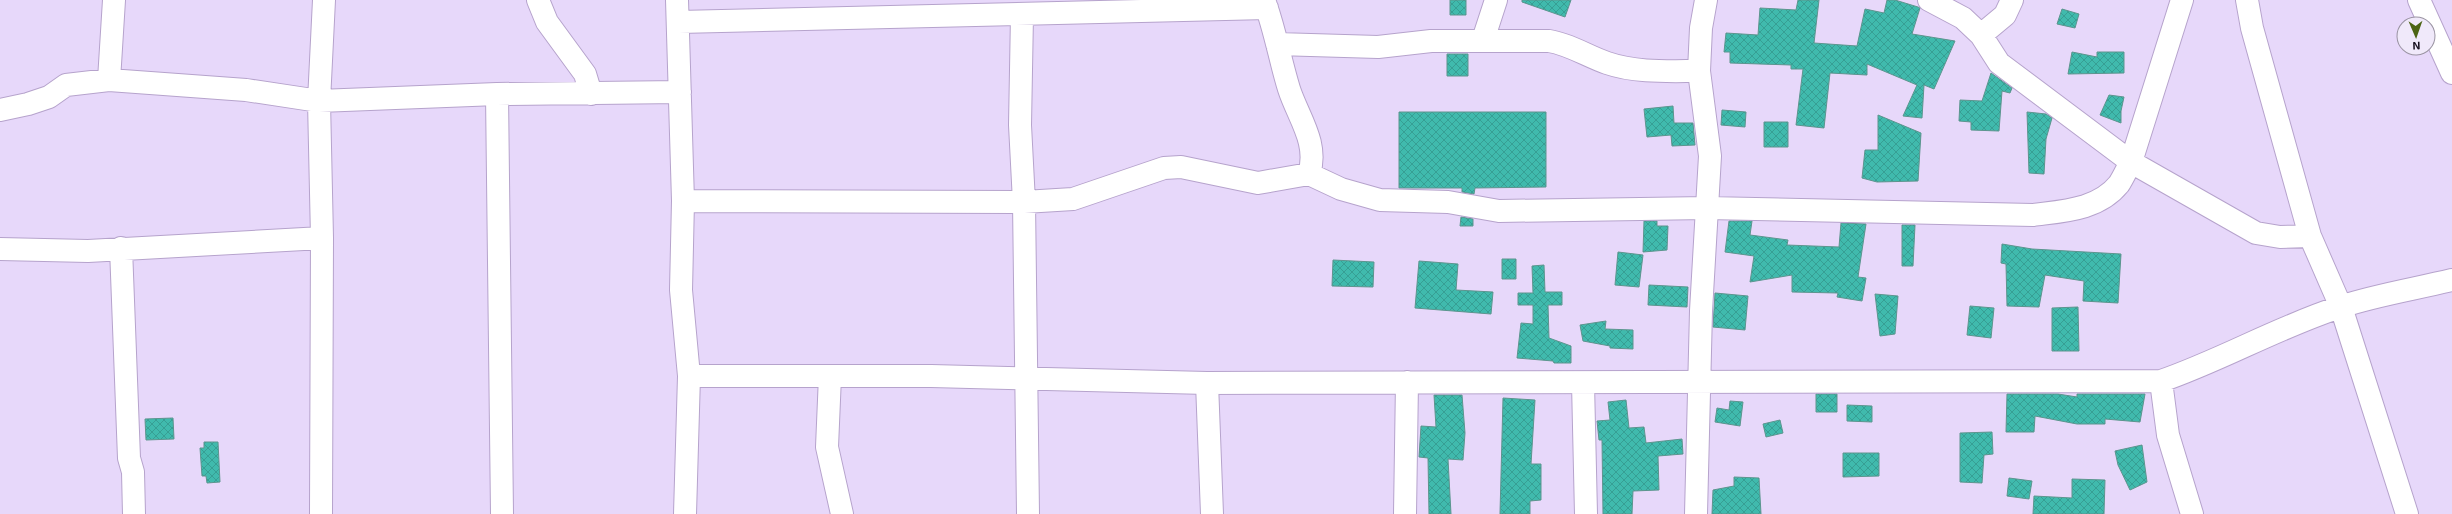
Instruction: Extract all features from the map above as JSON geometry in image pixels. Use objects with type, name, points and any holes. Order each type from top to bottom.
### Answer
[{"type":"street","points":[[109,80],[114,0]]},
{"type":"street","points":[[321,514],[322,238],[319,100],[324,0]]},
{"type":"street","points":[[538,0],[547,22],[585,74],[591,94]]},
{"type":"street","points":[[677,0],[679,22],[683,201],[681,290],[689,376],[685,514]]},
{"type":"street","points":[[1482,40],[1496,0]]},
{"type":"street","points":[[1696,514],[1700,381],[1710,156],[1699,71],[1701,28],[1706,0]]},
{"type":"street","points":[[1929,0],[1963,18],[1981,35],[1999,63],[2131,162],[2256,233],[2280,237],[2310,236]]},
{"type":"street","points":[[1981,35],[2005,15],[2012,0]]},
{"type":"street","points":[[683,201],[1024,202],[1073,199],[1164,168],[1181,167],[1258,183],[1309,174],[1341,189],[1380,200],[1448,202],[1499,211],[1707,208],[2033,215],[2086,207],[2105,196],[2118,184],[2131,162],[2182,0]]},
{"type":"street","points":[[2247,0],[2252,28],[2310,236],[2341,306],[2407,514]]},
{"type":"street","points":[[2419,0],[2452,73]]},
{"type":"street","points":[[679,22],[1022,15],[1265,4],[1278,44],[1289,90],[1304,120],[1312,149],[1312,165],[1309,174]]},
{"type":"street","points":[[1022,15],[1020,125],[1024,202],[1028,514]]},
{"type":"street","points":[[1278,44],[1378,47],[1432,41],[1549,41],[1558,43],[1607,63],[1628,68],[1699,71]]},
{"type":"street","points":[[0,110],[48,98],[66,85],[109,80],[246,90],[319,100],[497,94],[680,92]]},
{"type":"street","points":[[497,94],[502,514]]},
{"type":"street","points":[[0,249],[88,251],[322,238]]},
{"type":"street","points":[[121,248],[129,458],[133,472],[134,514]]},
{"type":"street","points":[[689,376],[931,376],[1027,380],[1207,384],[1407,382],[1584,383],[1700,381],[2161,381],[2194,369],[2261,337],[2341,306],[2452,280]]},
{"type":"street","points":[[830,376],[827,447],[842,514]]},
{"type":"street","points":[[2161,381],[2168,435],[2192,514]]},
{"type":"street","points":[[1405,514],[1407,382]]},
{"type":"street","points":[[1584,383],[1586,514]]},
{"type":"street","points":[[1207,384],[1212,514]]},
{"type":"building","points":[[1450,0],[1466,0],[1466,15],[1450,15]]},
{"type":"building","points":[[1522,0],[1571,0],[1565,17],[1522,2]]},
{"type":"building","points":[[1798,0],[1819,0],[1814,43],[1857,46],[1865,9],[1884,13],[1887,0],[1895,0],[1920,8],[1912,34],[1955,41],[1934,89],[1924,85],[1922,118],[1903,116],[1917,85],[1867,64],[1867,75],[1830,73],[1824,128],[1796,125],[1803,69],[1791,69],[1791,65],[1730,63],[1730,52],[1724,52],[1726,33],[1758,35],[1760,8],[1796,10]]},
{"type":"building","points":[[2062,9],[2079,14],[2075,28],[2057,24]]},
{"type":"building","points":[[2072,52],[2097,57],[2097,52],[2124,52],[2124,73],[2068,74]]},
{"type":"building","points":[[1447,54],[1468,54],[1468,76],[1447,76]]},
{"type":"building","points":[[1991,73],[2012,88],[2010,93],[2002,91],[1999,131],[1971,130],[1971,122],[1959,121],[1960,100],[1982,101]]},
{"type":"building","points":[[2109,95],[2124,97],[2121,111],[2121,123],[2100,115]]},
{"type":"building","points":[[1673,106],[1674,123],[1693,123],[1695,145],[1672,146],[1671,135],[1647,137],[1644,109]]},
{"type":"building","points":[[1722,110],[1746,112],[1745,127],[1721,125]]},
{"type":"building","points":[[1399,112],[1546,112],[1546,187],[1475,188],[1474,194],[1462,192],[1462,188],[1399,188]]},
{"type":"building","points":[[2027,112],[2046,114],[2052,118],[2046,139],[2044,174],[2029,173]]},
{"type":"building","points":[[1878,115],[1921,133],[1918,181],[1877,182],[1862,178],[1865,150],[1878,150]]},
{"type":"building","points":[[1764,122],[1788,122],[1788,147],[1764,147]]},
{"type":"building","points":[[1461,217],[1473,219],[1473,226],[1460,226]]},
{"type":"building","points":[[1644,221],[1657,221],[1657,226],[1668,226],[1667,250],[1643,252]]},
{"type":"building","points":[[1729,221],[1752,221],[1750,235],[1788,240],[1787,245],[1839,247],[1841,223],[1866,224],[1858,277],[1866,278],[1862,301],[1837,297],[1838,293],[1792,292],[1792,275],[1750,282],[1754,256],[1725,252]]},
{"type":"building","points":[[1902,225],[1915,225],[1913,266],[1902,266]]},
{"type":"building","points":[[2002,244],[2032,249],[2121,254],[2118,303],[2083,301],[2084,281],[2045,275],[2039,307],[2007,306],[2006,264],[2001,263]]},
{"type":"building","points":[[1618,252],[1643,255],[1639,287],[1615,285]]},
{"type":"building","points":[[1502,259],[1516,259],[1516,279],[1502,279]]},
{"type":"building","points":[[1333,260],[1374,262],[1373,287],[1332,286]]},
{"type":"building","points":[[1419,261],[1458,264],[1456,290],[1493,292],[1491,314],[1415,308]]},
{"type":"building","points":[[1544,265],[1545,292],[1562,292],[1562,305],[1548,305],[1549,338],[1571,346],[1571,363],[1554,363],[1553,361],[1517,358],[1521,323],[1533,324],[1533,305],[1518,305],[1518,293],[1533,293],[1532,266]]},
{"type":"building","points":[[1649,285],[1688,287],[1687,307],[1648,305]]},
{"type":"building","points":[[1715,293],[1748,296],[1745,330],[1713,327]]},
{"type":"building","points":[[1875,294],[1898,296],[1895,334],[1880,336]]},
{"type":"building","points":[[1970,306],[1994,308],[1991,338],[1967,335]]},
{"type":"building","points":[[2078,307],[2079,351],[2052,351],[2052,308]]},
{"type":"building","points":[[1606,321],[1605,329],[1633,330],[1633,349],[1610,348],[1610,346],[1583,341],[1580,325]]},
{"type":"building","points":[[1816,394],[1837,394],[1837,412],[1816,412]]},
{"type":"building","points":[[2007,394],[2058,394],[2077,397],[2077,394],[2145,394],[2140,422],[2105,419],[2105,424],[2077,424],[2035,416],[2034,432],[2006,432]]},
{"type":"building","points":[[1434,395],[1462,395],[1465,433],[1463,460],[1448,459],[1451,514],[1429,514],[1428,458],[1419,457],[1421,426],[1436,427]]},
{"type":"building","points":[[1503,398],[1535,400],[1531,464],[1541,464],[1541,500],[1530,501],[1530,514],[1500,514]]},
{"type":"building","points":[[1626,400],[1629,428],[1644,427],[1646,443],[1682,439],[1683,454],[1658,456],[1659,490],[1633,491],[1632,514],[1603,514],[1602,440],[1599,440],[1597,421],[1610,420],[1608,402]]},
{"type":"building","points":[[1730,401],[1743,402],[1740,426],[1715,422],[1717,408],[1729,410]]},
{"type":"building","points":[[1847,405],[1872,406],[1872,422],[1847,421]]},
{"type":"building","points":[[173,418],[174,439],[146,440],[145,419]]},
{"type":"building","points":[[1780,420],[1783,433],[1766,437],[1763,424]]},
{"type":"building","points":[[1992,432],[1993,454],[1984,455],[1982,483],[1960,482],[1960,433]]},
{"type":"building","points":[[204,442],[218,442],[220,482],[207,483],[206,476],[202,476],[200,448],[204,448]]},
{"type":"building","points":[[2142,445],[2147,482],[2130,490],[2118,465],[2115,451]]},
{"type":"building","points":[[1843,453],[1879,453],[1879,476],[1843,477]]},
{"type":"building","points":[[1734,477],[1759,478],[1761,514],[1712,514],[1713,490],[1734,486]]},
{"type":"building","points":[[2009,478],[2032,481],[2029,499],[2007,496]]},
{"type":"building","points":[[2072,479],[2105,480],[2104,514],[2033,514],[2034,496],[2072,498]]}]
